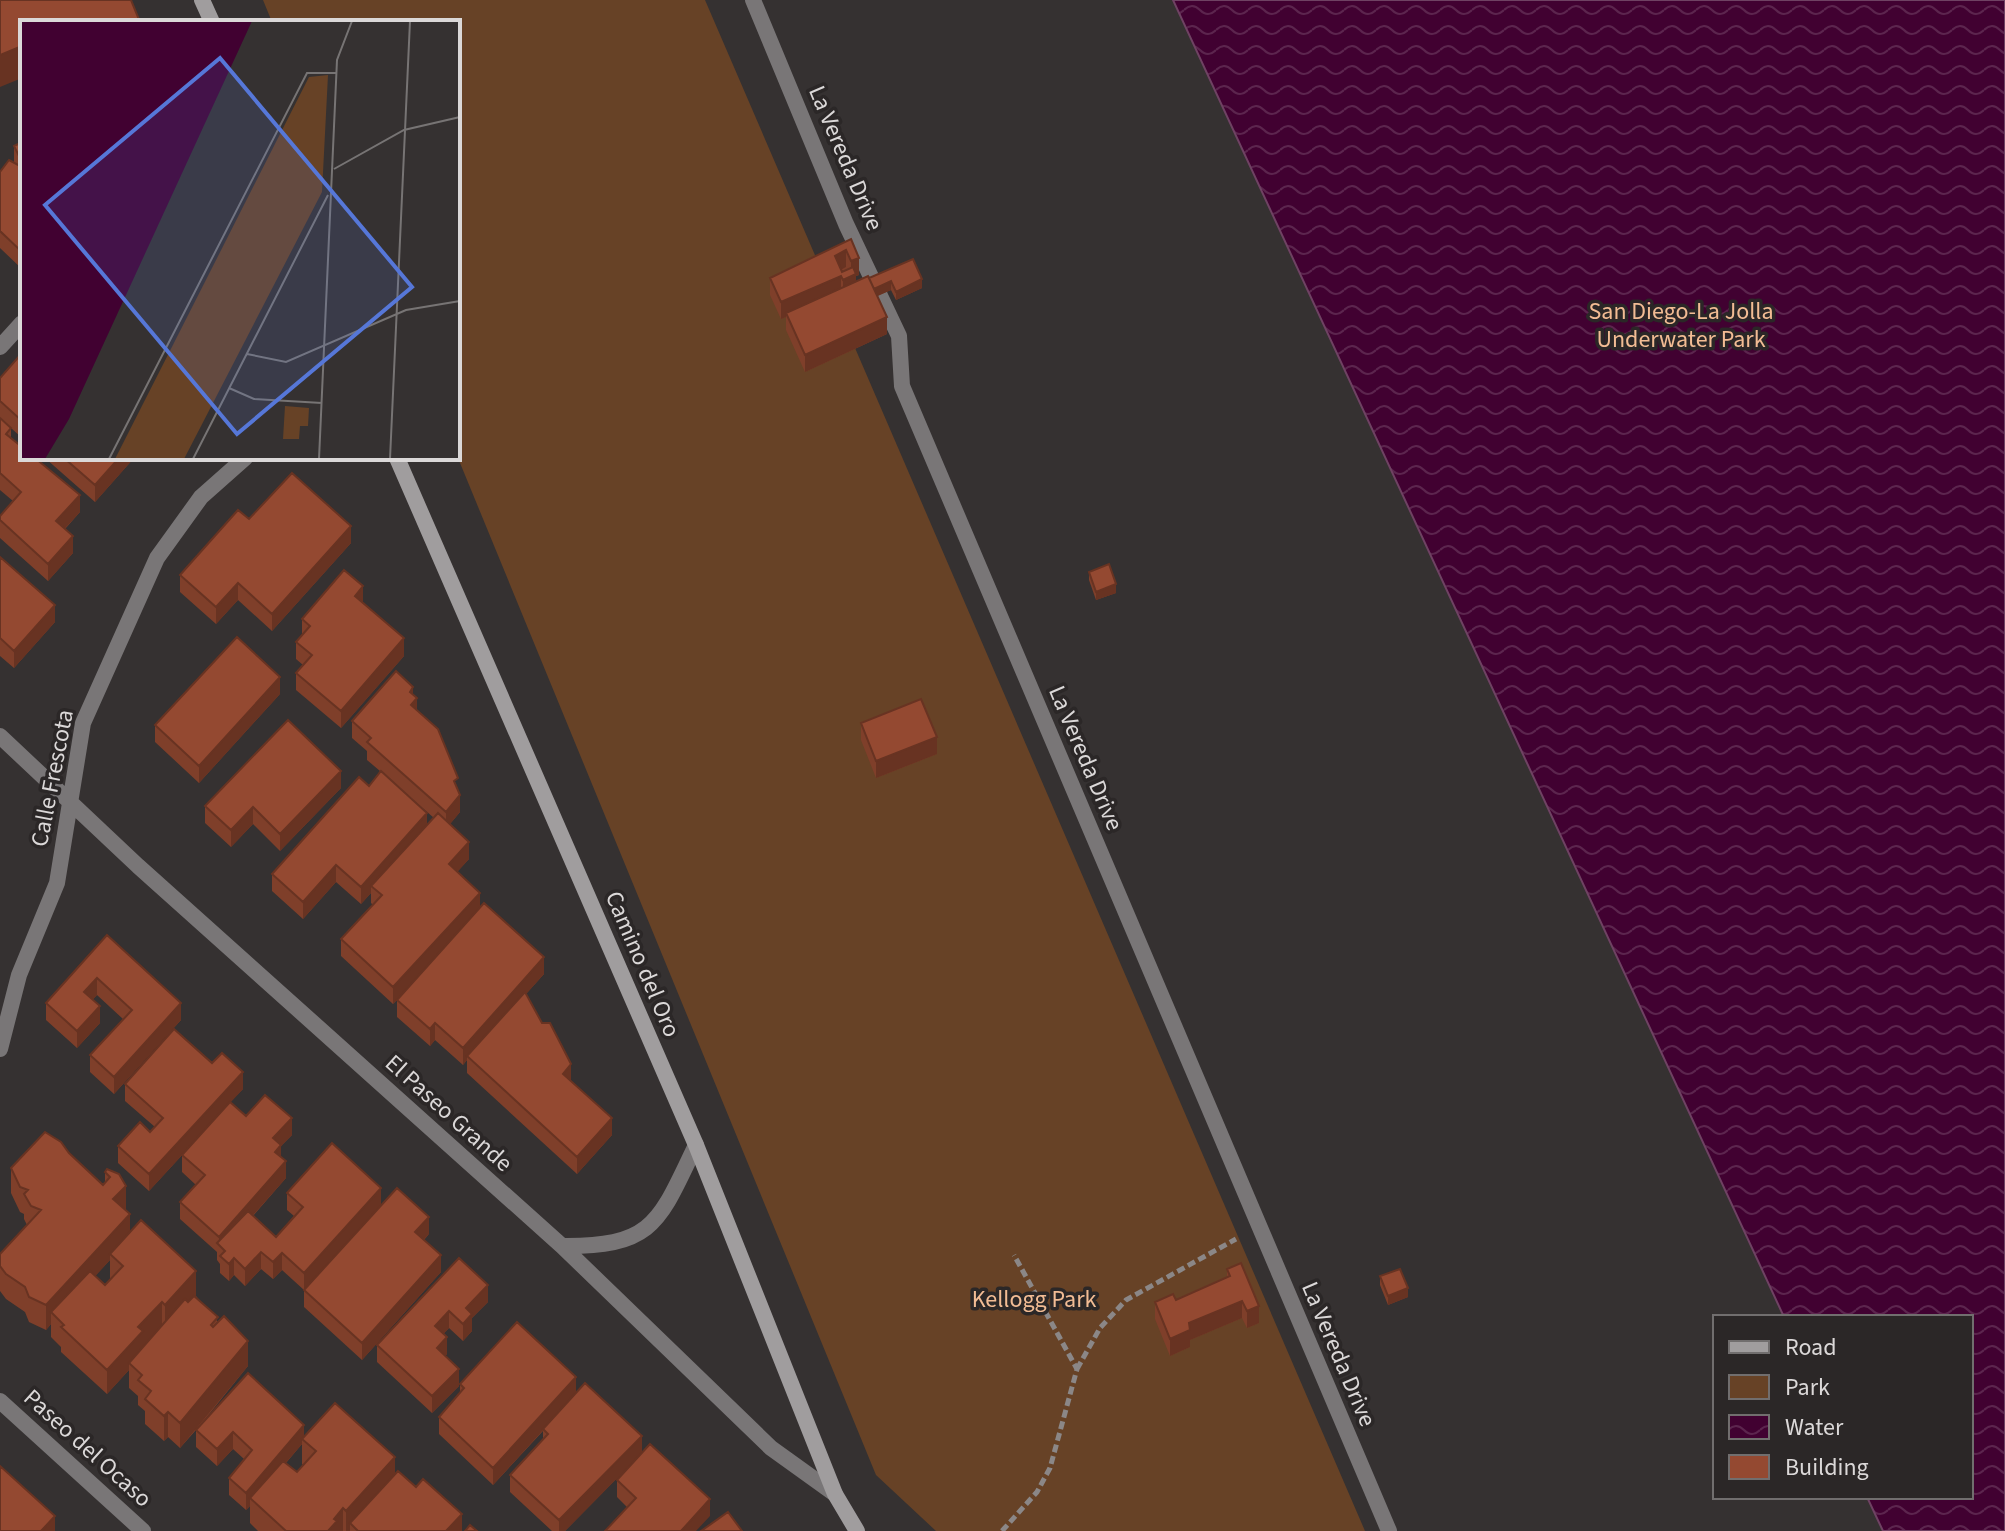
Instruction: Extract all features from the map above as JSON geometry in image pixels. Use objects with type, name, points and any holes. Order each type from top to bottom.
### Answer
[{"type":"street","points":[[202,0],[211,20]]},
{"type":"street","name":"La Vereda Drive","points":[[753,0],[846,224],[899,336],[902,386],[1389,1531]]},
{"type":"street","points":[[0,347],[20,325]]},
{"type":"street","name":"Calle Frescota","points":[[0,1049],[19,975],[57,883],[83,723],[157,558],[201,497],[243,460]]},
{"type":"street","name":"Camino del Oro","points":[[398,460],[696,1145],[835,1494]]},
{"type":"street","name":"El Paseo Grande","points":[[0,736],[562,1246],[771,1448],[835,1494],[857,1531]]},
{"type":"street","points":[[562,1246],[606,1246],[629,1240],[646,1229],[664,1207],[696,1145]]},
{"type":"street","name":"Paseo del Ocaso","points":[[0,1401],[143,1531]]},
{"type":"path","points":[[1002,1531],[1037,1492],[1050,1468],[1077,1369],[1100,1328],[1126,1300],[1258,1227]]},
{"type":"path","points":[[1014,1255],[1077,1369]]},
{"type":"green space","name":"Kellogg Park","points":[[263,0],[705,0],[1365,1531],[936,1531],[876,1475],[459,460],[460,20],[271,20]]},
{"type":"water","name":"San Diego-La Jolla Underwater Park","points":[[1173,0],[2005,0],[2005,1531],[1883,1531],[1868,1499],[1973,1499],[1973,1315],[1783,1315]]},
{"type":"building","points":[[0,0],[131,0],[139,20],[20,20],[20,47],[0,55]]},
{"type":"building","points":[[20,143],[20,158],[14,146]]},
{"type":"building","points":[[9,160],[20,166],[20,250],[0,231],[0,172]]},
{"type":"building","points":[[851,239],[859,258],[851,261],[846,250],[835,256],[842,272],[853,267],[856,274],[843,280],[841,276],[781,302],[770,278]]},
{"type":"building","points":[[913,259],[922,279],[896,292],[891,281],[874,289],[869,278]]},
{"type":"building","points":[[868,276],[887,317],[805,355],[786,313]]},
{"type":"building","points":[[20,355],[20,419],[0,401],[0,378]]},
{"type":"building","points":[[0,418],[11,428],[6,434],[20,445],[20,460],[37,460],[80,495],[56,521],[73,536],[48,564],[0,520],[21,492],[0,473]]},
{"type":"building","points":[[66,460],[117,460],[95,485]]},
{"type":"building","points":[[292,473],[351,526],[272,614],[238,583],[216,607],[180,575],[238,510],[249,519]]},
{"type":"building","points":[[0,557],[55,605],[14,651],[0,638]]},
{"type":"building","points":[[1109,564],[1116,584],[1096,592],[1089,572]]},
{"type":"building","points":[[344,570],[363,586],[355,596],[404,638],[341,711],[296,673],[312,655],[296,642],[310,626],[302,619]]},
{"type":"building","points":[[237,637],[280,677],[199,766],[155,725]]},
{"type":"building","points":[[396,671],[413,687],[410,692],[417,698],[411,705],[438,729],[458,778],[454,781],[460,795],[446,812],[367,742],[371,738],[352,721]]},
{"type":"building","points":[[921,699],[937,737],[876,761],[861,723]]},
{"type":"building","points":[[288,720],[341,771],[280,834],[253,807],[231,830],[205,806]]},
{"type":"building","points":[[381,771],[427,813],[361,887],[336,865],[303,902],[272,874],[359,777],[369,786]]},
{"type":"building","points":[[438,813],[469,842],[449,864],[480,893],[393,987],[341,939],[382,895],[371,886]]},
{"type":"building","points":[[484,903],[544,957],[463,1048],[435,1023],[430,1029],[397,1000]]},
{"type":"building","points":[[107,935],[181,1003],[114,1077],[90,1055],[132,1010],[97,978],[84,992],[100,1006],[77,1031],[46,1003]]},
{"type":"building","points":[[525,992],[542,1023],[550,1023],[571,1064],[563,1074],[612,1118],[577,1157],[467,1056]]},
{"type":"building","points":[[174,1029],[212,1063],[222,1053],[243,1072],[149,1174],[118,1146],[140,1122],[150,1132],[163,1118],[125,1084]]},
{"type":"building","points":[[265,1095],[292,1118],[273,1138],[281,1145],[275,1152],[286,1161],[219,1237],[180,1202],[205,1175],[182,1155],[230,1102],[246,1116]]},
{"type":"building","points":[[45,1132],[61,1142],[103,1185],[110,1177],[105,1172],[107,1169],[119,1174],[126,1186],[113,1199],[130,1214],[46,1305],[29,1297],[25,1287],[0,1266],[0,1254],[41,1210],[31,1206],[24,1194],[28,1190],[20,1187],[11,1168]]},
{"type":"building","points":[[332,1143],[381,1188],[304,1273],[282,1253],[273,1262],[261,1252],[245,1269],[234,1258],[229,1264],[220,1256],[225,1251],[217,1243],[248,1211],[276,1237],[303,1207],[287,1193]]},
{"type":"building","points":[[397,1188],[429,1217],[415,1232],[441,1255],[362,1343],[304,1290]]},
{"type":"building","points":[[141,1220],[196,1271],[165,1305],[162,1302],[138,1327],[143,1331],[107,1370],[61,1327],[64,1325],[51,1312],[90,1271],[105,1285],[123,1266],[110,1254]]},
{"type":"building","points":[[459,1258],[488,1285],[466,1308],[472,1314],[463,1324],[449,1311],[435,1326],[447,1337],[437,1348],[459,1369],[432,1396],[377,1345]]},
{"type":"building","points":[[1241,1263],[1259,1306],[1247,1311],[1242,1301],[1189,1323],[1190,1330],[1170,1339],[1155,1302],[1173,1294],[1176,1300],[1230,1276],[1227,1269]]},
{"type":"building","points":[[1400,1269],[1408,1288],[1388,1296],[1380,1276]]},
{"type":"building","points":[[194,1296],[218,1317],[211,1325],[213,1327],[224,1316],[248,1341],[180,1423],[168,1412],[164,1416],[145,1399],[151,1391],[138,1380],[142,1375],[129,1363],[185,1299],[188,1302]]},
{"type":"building","points":[[517,1322],[576,1377],[493,1468],[439,1417],[464,1388],[460,1384]]},
{"type":"building","points":[[248,1373],[304,1425],[246,1493],[229,1478],[252,1450],[233,1432],[217,1449],[196,1430]]},
{"type":"building","points":[[585,1383],[642,1436],[559,1520],[510,1475],[548,1434],[543,1429]]},
{"type":"building","points":[[335,1403],[395,1457],[346,1511],[343,1508],[328,1531],[286,1531],[250,1498],[283,1461],[297,1472],[316,1451],[302,1439]]},
{"type":"building","points":[[650,1444],[710,1499],[681,1531],[605,1531],[636,1498],[617,1480]]},
{"type":"building","points":[[0,1466],[55,1516],[41,1531],[0,1531]]},
{"type":"building","points":[[398,1471],[416,1487],[423,1479],[462,1514],[446,1531],[358,1531],[350,1523]]},
{"type":"building","points":[[728,1512],[742,1531],[701,1531]]}]
